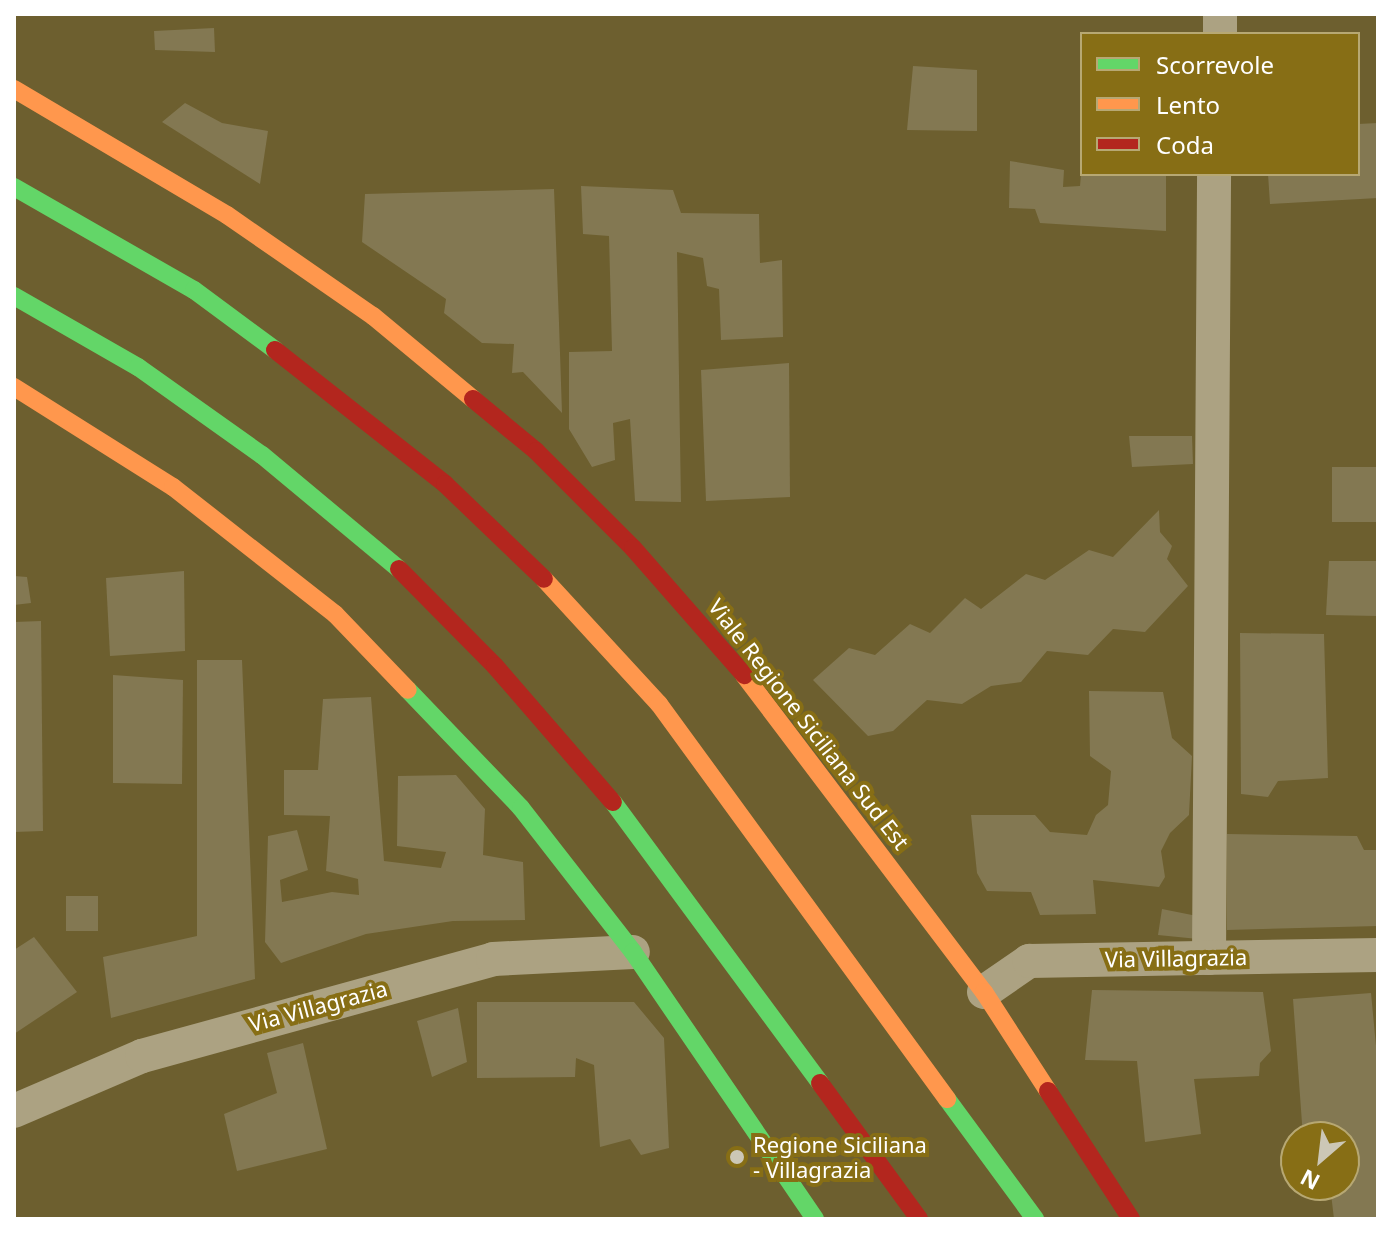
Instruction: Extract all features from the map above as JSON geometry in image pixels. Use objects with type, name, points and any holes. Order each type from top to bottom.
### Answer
[{"type":"street","name":"Viale Regione Siciliana Sud Est","points":[[14,89],[227,215],[325,282],[536,451],[723,647],[984,992],[1131,1219]]},
{"type":"street","points":[[1209,958],[1214,176]]},
{"type":"street","points":[[14,187],[194,290],[314,379],[445,484],[560,594],[659,704],[1035,1219]]},
{"type":"street","points":[[14,296],[138,367],[262,455],[384,554],[495,666],[586,765],[919,1219]]},
{"type":"street","points":[[14,387],[173,487],[335,614],[521,808],[633,952],[815,1219]]},
{"type":"street","name":"Via Villagrazia","points":[[14,1111],[142,1056],[479,963],[633,952]]},
{"type":"street","name":"Via Villagrazia","points":[[984,992],[1029,961],[1378,955]]},
{"type":"building","points":[[214,28],[215,52],[155,50],[154,31]]},
{"type":"building","points":[[913,66],[977,70],[977,131],[907,130]]},
{"type":"building","points":[[185,103],[222,123],[268,131],[260,184],[162,122]]},
{"type":"building","points":[[1378,123],[1378,198],[1270,204],[1268,176],[1360,176],[1360,124]]},
{"type":"building","points":[[1010,161],[1064,170],[1063,187],[1080,186],[1081,176],[1166,176],[1166,231],[1040,223],[1035,209],[1009,208]]},
{"type":"building","points":[[581,186],[673,190],[681,213],[759,214],[760,263],[782,260],[783,337],[721,340],[719,289],[707,286],[703,258],[677,252],[681,502],[635,501],[630,419],[613,423],[615,460],[592,467],[569,429],[569,352],[612,351],[609,236],[583,234]]},
{"type":"building","points":[[554,189],[562,413],[523,372],[512,373],[514,344],[482,343],[444,313],[446,299],[362,242],[365,194]]},
{"type":"building","points":[[789,363],[790,497],[706,501],[701,370]]},
{"type":"building","points":[[1129,436],[1192,436],[1193,464],[1132,467]]},
{"type":"building","points":[[1332,467],[1378,467],[1378,522],[1332,522]]},
{"type":"building","points":[[1159,510],[1160,532],[1172,546],[1167,559],[1188,586],[1145,632],[1113,629],[1088,655],[1047,651],[1021,682],[991,686],[962,704],[927,700],[893,731],[868,736],[813,680],[849,648],[875,655],[910,624],[930,633],[965,598],[981,609],[1026,574],[1045,580],[1089,550],[1113,557]]},
{"type":"building","points":[[1329,561],[1378,561],[1378,616],[1326,615]]},
{"type":"building","points":[[184,571],[185,651],[110,656],[106,578]]},
{"type":"building","points":[[14,576],[27,577],[31,603],[14,605]]},
{"type":"building","points":[[41,621],[43,831],[14,832],[14,622]]},
{"type":"building","points":[[1240,633],[1324,634],[1328,778],[1278,781],[1268,797],[1241,794]]},
{"type":"building","points":[[197,660],[242,660],[255,979],[111,1018],[103,957],[197,936]]},
{"type":"building","points":[[113,675],[183,680],[182,784],[113,783]]},
{"type":"building","points":[[1089,691],[1163,692],[1172,738],[1192,756],[1189,815],[1170,833],[1161,851],[1165,877],[1159,887],[1093,880],[1096,914],[1040,915],[1031,892],[987,891],[977,873],[971,815],[1035,815],[1050,832],[1087,835],[1096,815],[1108,805],[1111,771],[1090,756]]},
{"type":"building","points":[[371,697],[384,861],[441,868],[446,852],[397,846],[398,776],[456,775],[485,809],[483,855],[523,862],[525,920],[453,921],[366,934],[281,963],[265,942],[268,836],[297,830],[308,870],[280,880],[282,902],[332,892],[359,895],[358,879],[326,871],[330,816],[284,815],[284,770],[318,770],[323,699]]},
{"type":"building","points":[[1227,834],[1357,836],[1364,850],[1378,850],[1378,926],[1227,930]]},
{"type":"building","points":[[66,896],[98,896],[98,931],[66,931]]},
{"type":"building","points":[[1162,909],[1202,917],[1198,939],[1158,935]]},
{"type":"building","points":[[34,937],[77,992],[14,1034],[14,950]]},
{"type":"building","points":[[1092,990],[1263,992],[1271,1051],[1260,1063],[1259,1076],[1194,1079],[1201,1134],[1145,1142],[1137,1061],[1085,1060]]},
{"type":"building","points":[[1371,993],[1378,1067],[1378,1219],[1334,1219],[1332,1201],[1360,1201],[1360,1121],[1302,1121],[1293,999]]},
{"type":"building","points":[[477,1002],[634,1002],[664,1038],[669,1148],[641,1155],[630,1139],[600,1147],[594,1065],[576,1058],[575,1077],[477,1078]]},
{"type":"building","points":[[458,1008],[467,1062],[432,1077],[417,1021]]},
{"type":"building","points":[[303,1043],[327,1149],[237,1171],[224,1114],[277,1093],[267,1053]]},
{"type":"traffic: fast","points":[[14,187],[194,290],[275,350]]},
{"type":"traffic: fast","points":[[14,296],[138,367],[262,455],[399,569]]},
{"type":"traffic: fast","points":[[408,690],[521,808],[633,952],[815,1219]]},
{"type":"traffic: fast","points":[[613,802],[820,1083]]},
{"type":"traffic: fast","points":[[947,1099],[1035,1219]]},
{"type":"traffic: slow","points":[[14,89],[227,215],[373,316],[473,399]]},
{"type":"traffic: slow","points":[[14,387],[173,487],[335,614],[408,690]]},
{"type":"traffic: slow","points":[[544,579],[659,704],[947,1099]]},
{"type":"traffic: slow","points":[[744,675],[984,992],[1048,1091]]},
{"type":"traffic: jam","points":[[275,350],[445,484],[544,579]]},
{"type":"traffic: jam","points":[[473,399],[536,451],[633,548],[744,675]]},
{"type":"traffic: jam","points":[[399,569],[495,666],[613,802]]},
{"type":"traffic: jam","points":[[820,1083],[919,1219]]},
{"type":"traffic: jam","points":[[1048,1091],[1131,1219]]},
{"type":"place","name":"Regione Siciliana - Villagrazia","points":[[737,1157]]}]
